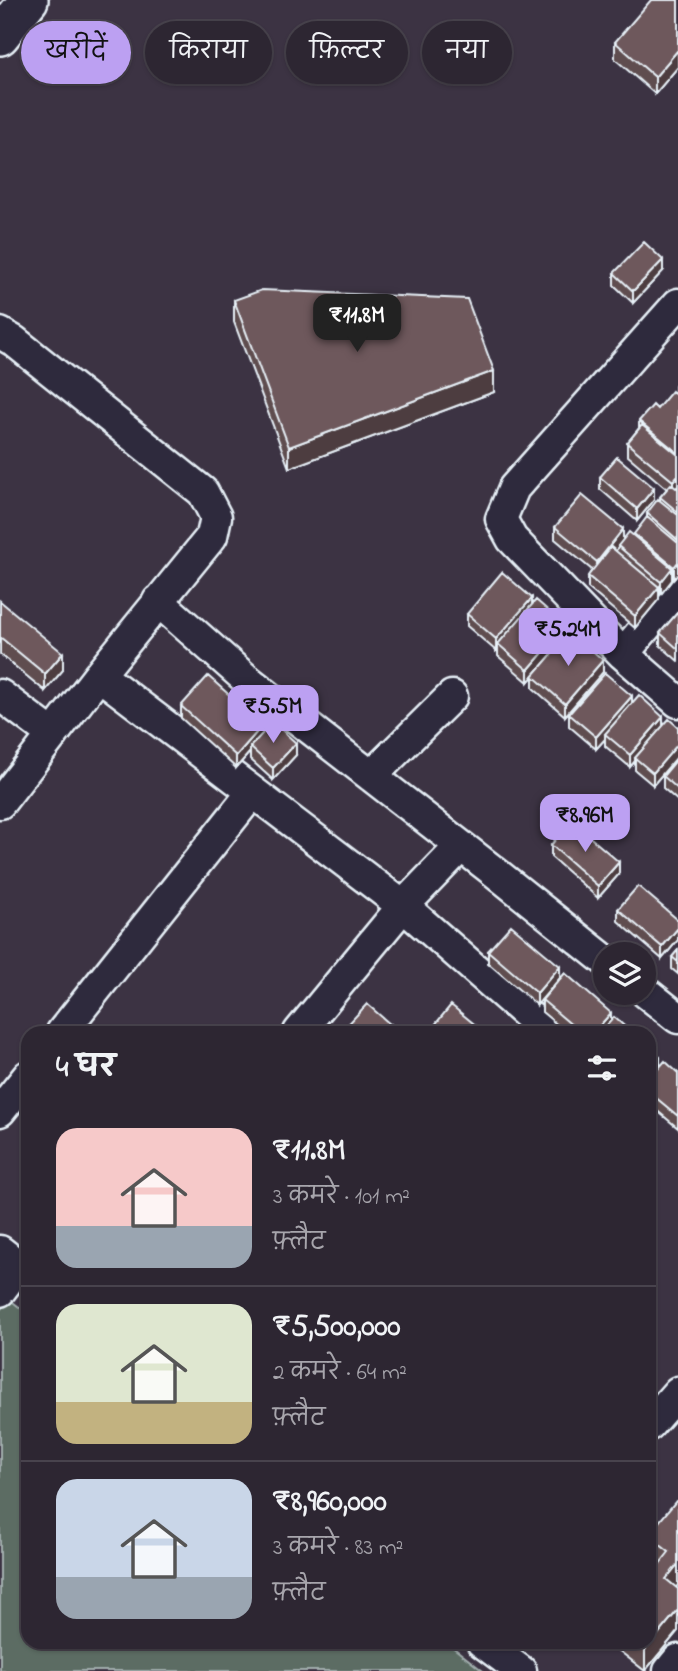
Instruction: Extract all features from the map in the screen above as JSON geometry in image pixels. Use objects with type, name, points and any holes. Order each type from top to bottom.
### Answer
[{"type":"street","points":[[0,36],[29,0]]},
{"type":"street","points":[[678,304],[514,488],[502,519],[512,539],[623,654],[678,702]]},
{"type":"street","points":[[0,333],[14,341],[203,492],[216,517],[212,536],[0,803]]},
{"type":"street","points":[[623,654],[678,589]]},
{"type":"street","points":[[158,601],[245,678],[593,951]]},
{"type":"street","points":[[99,675],[403,906],[535,1026]]},
{"type":"street","points":[[0,695],[53,735]]},
{"type":"street","points":[[371,776],[453,696]]},
{"type":"street","points":[[67,1026],[252,793]]},
{"type":"street","points":[[304,1026],[403,906],[461,846]]},
{"type":"street","points":[[656,1001],[678,1018]]},
{"type":"street","points":[[0,1111],[21,1085]]},
{"type":"street","points":[[0,1291],[16,1263]]},
{"type":"street","points":[[656,1418],[678,1392]]},
{"type":"street","points":[[491,1649],[520,1671]]},
{"type":"street","points":[[669,1671],[678,1660]]},
{"type":"green space","points":[[9,1299],[21,1308],[21,1649],[455,1649],[483,1671],[0,1671],[0,1310]]},
{"type":"building","points":[[651,0],[678,0],[678,50],[655,77],[615,42]]},
{"type":"building","points":[[644,242],[663,260],[633,291],[614,273]]},
{"type":"building","points":[[262,290],[467,299],[494,371],[289,447],[234,300]]},
{"type":"building","points":[[672,391],[678,396],[678,453],[639,421],[653,405],[657,409]]},
{"type":"building","points":[[642,425],[678,455],[678,475],[673,481],[627,443]]},
{"type":"building","points":[[617,457],[654,488],[637,509],[600,477]]},
{"type":"building","points":[[671,484],[676,488],[678,486],[678,512],[660,497]]},
{"type":"building","points":[[582,495],[623,529],[597,562],[555,527]]},
{"type":"building","points":[[658,499],[678,515],[678,540],[647,513]]},
{"type":"building","points":[[647,517],[678,543],[678,562],[674,567],[634,534]]},
{"type":"building","points":[[629,532],[672,568],[661,582],[618,546]]},
{"type":"building","points":[[611,547],[659,587],[635,616],[588,576]]},
{"type":"building","points":[[502,572],[532,598],[496,639],[467,614]]},
{"type":"building","points":[[536,600],[566,626],[528,670],[498,644]]},
{"type":"building","points":[[0,601],[63,653],[45,674],[0,637]]},
{"type":"building","points":[[678,612],[678,649],[660,633]]},
{"type":"building","points":[[571,632],[603,660],[565,704],[533,676]]},
{"type":"building","points":[[605,673],[632,696],[596,737],[569,714]]},
{"type":"building","points":[[208,676],[263,725],[236,756],[181,706]]},
{"type":"building","points":[[639,695],[663,717],[630,755],[605,734]]},
{"type":"building","points":[[669,719],[678,727],[678,744],[653,773],[635,758]]},
{"type":"building","points":[[273,722],[296,743],[273,768],[250,747]]},
{"type":"building","points":[[678,758],[678,789],[663,776]]},
{"type":"building","points":[[571,821],[619,862],[598,886],[551,845]]},
{"type":"building","points":[[638,886],[678,920],[678,928],[662,947],[618,909]]},
{"type":"building","points":[[511,925],[560,966],[537,993],[488,951]]},
{"type":"building","points":[[678,950],[678,962],[672,957]]},
{"type":"building","points":[[565,973],[593,997],[593,1005],[602,1005],[611,1013],[599,1026],[573,1026],[542,1000]]},
{"type":"building","points":[[367,1004],[391,1025],[390,1026],[347,1026]]},
{"type":"building","points":[[451,1005],[477,1026],[434,1026]]},
{"type":"building","points":[[614,1017],[624,1026],[606,1026]]},
{"type":"building","points":[[665,1061],[678,1073],[678,1116],[656,1098],[656,1071]]},
{"type":"building","points":[[676,1501],[678,1502],[678,1564],[666,1579],[678,1589],[678,1610],[656,1637],[656,1568],[669,1552],[656,1542],[656,1525]]}]
